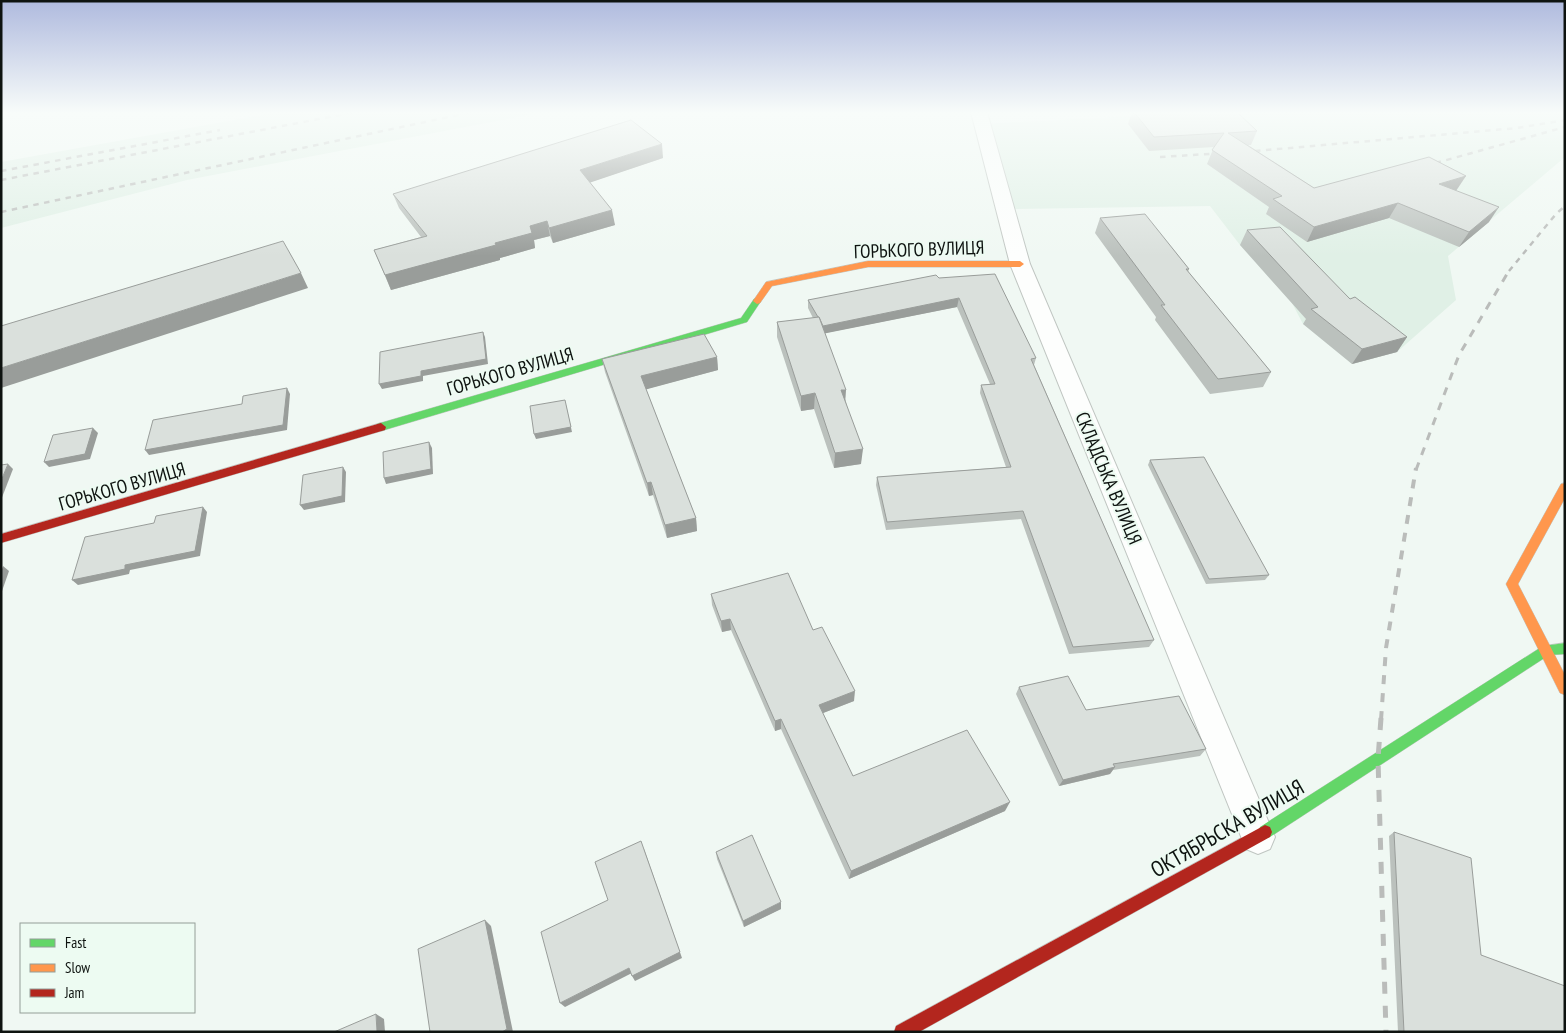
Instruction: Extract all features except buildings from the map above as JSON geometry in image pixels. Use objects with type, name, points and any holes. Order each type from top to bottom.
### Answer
[{"type":"street","name":"СКЛАДСЬКА ВУЛИЦЯ","points":[[992,160],[1020,264],[1258,837]]},
{"type":"street","name":"ГОРЬКОГО ВУЛИЦЯ","points":[[1,539],[744,320],[769,284],[868,264],[1020,264]]},
{"type":"street","points":[[1565,487],[1512,584],[1547,650],[1565,689]]},
{"type":"street","name":"ОКТЯБРЬСКА ВУЛИЦЯ","points":[[902,1032],[1258,837],[1547,650],[1565,648]]},
{"type":"shaded area","points":[[11,160],[291,160],[187,180],[1,228],[1,162]]},
{"type":"shaded area","points":[[995,160],[1561,160],[1448,256],[1456,300],[1397,352],[1352,364],[1303,324],[1292,303],[1240,245],[1210,206],[1012,209]]},
{"type":"railway","points":[[1,171],[59,160]]},
{"type":"railway","points":[[1,180],[104,160]]},
{"type":"railway","points":[[1,212],[245,160]]},
{"type":"railway","points":[[1425,166],[1446,160]]},
{"type":"railway","points":[[1509,271],[1556,214],[1565,206]]},
{"type":"railway","points":[[1416,470],[1459,355],[1510,269]]},
{"type":"railway","points":[[1381,720],[1386,648],[1416,468]]},
{"type":"railway","points":[[1381,718],[1378,759],[1386,1032]]},
{"type":"traffic: fast","points":[[381,427],[744,320],[757,301]]},
{"type":"traffic: fast","points":[[1265,832],[1547,650],[1565,648]]},
{"type":"traffic: slow","points":[[757,301],[769,284],[868,264],[1020,264]]},
{"type":"traffic: slow","points":[[1565,487],[1512,584],[1565,689]]},
{"type":"traffic: jam","points":[[1,539],[381,427]]},
{"type":"traffic: jam","points":[[902,1032],[1265,832]]}]
